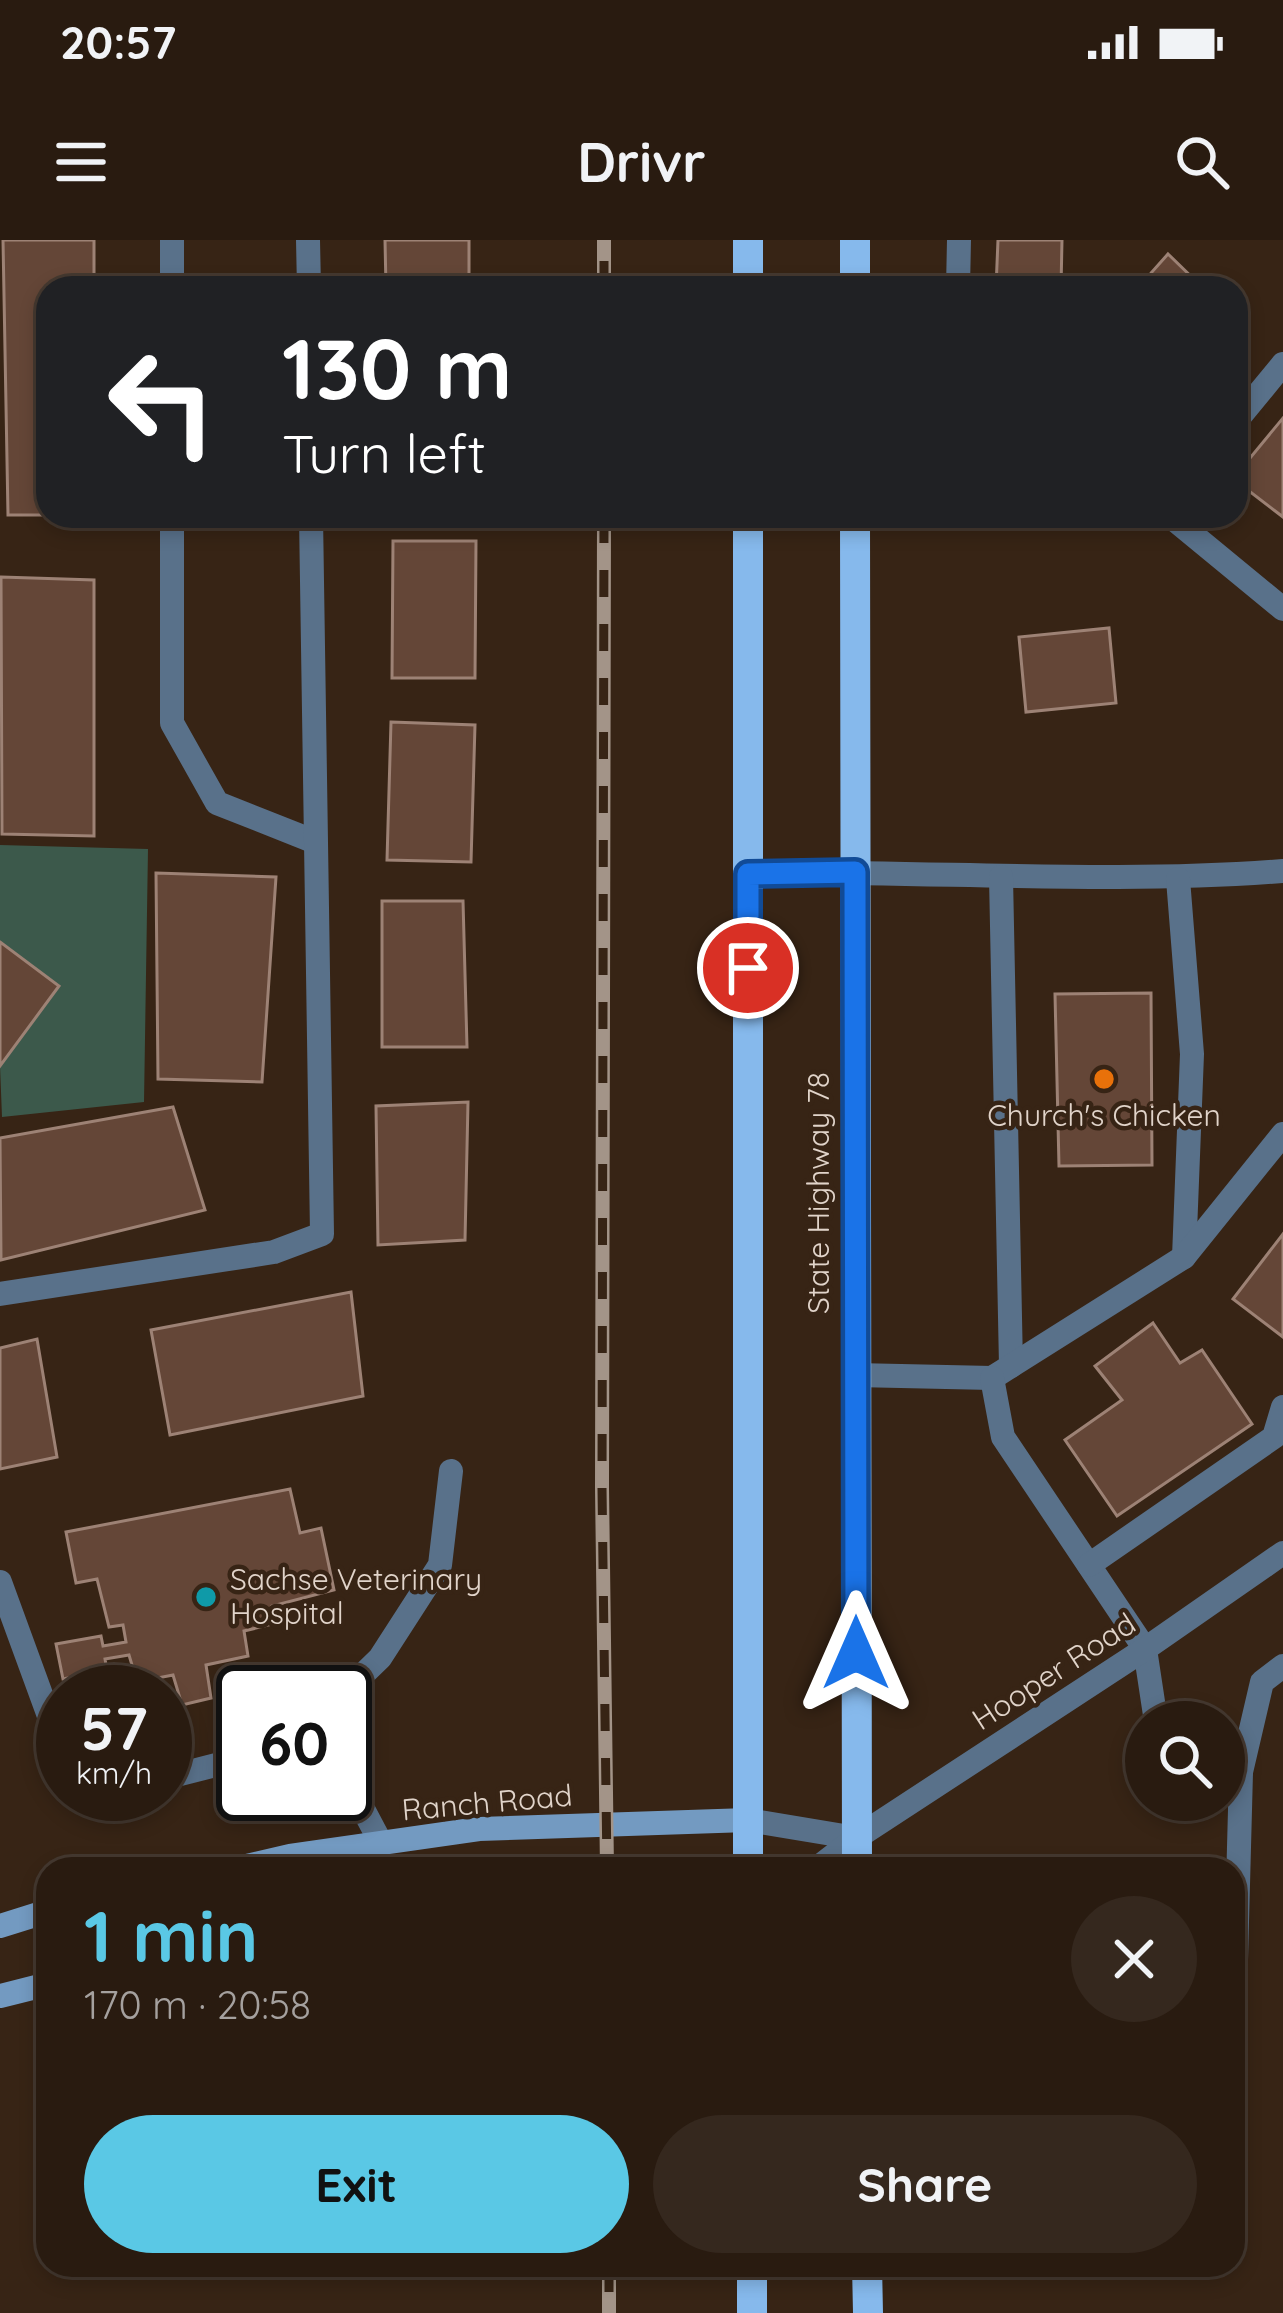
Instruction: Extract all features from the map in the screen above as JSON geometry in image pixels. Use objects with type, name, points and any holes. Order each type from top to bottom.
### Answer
[{"type":"main road","points":[[748,240],[748,276]]},
{"type":"main road","points":[[855,240],[855,276]]},
{"type":"main road","points":[[748,528],[748,1857]]},
{"type":"main road","name":"State Highway 78","points":[[855,528],[856,1853]]},
{"type":"main road","name":"Ranch Road","points":[[302,1857],[478,1829],[748,1820]]},
{"type":"main road","points":[[0,1926],[36,1916]]},
{"type":"main road","points":[[0,1996],[36,1987]]},
{"type":"main road","points":[[752,2277],[752,2313]]},
{"type":"main road","points":[[867,2277],[868,2313]]},
{"type":"street","points":[[172,240],[172,276]]},
{"type":"street","points":[[308,240],[309,276]]},
{"type":"street","points":[[958,276],[959,240]]},
{"type":"street","points":[[1248,406],[1283,364]]},
{"type":"street","points":[[172,528],[172,723],[217,803],[313,842]]},
{"type":"street","points":[[0,1294],[274,1252],[322,1234],[311,528]]},
{"type":"street","points":[[1185,528],[1283,609]]},
{"type":"street","points":[[748,874],[1178,879],[1283,871]]},
{"type":"street","points":[[1001,877],[1003,1437],[1144,1649],[1153,1701]]},
{"type":"street","points":[[1178,879],[1192,1054],[1184,1257]]},
{"type":"street","points":[[855,1375],[1002,1372],[1184,1257],[1283,1134]]},
{"type":"street","points":[[1088,1565],[1274,1437],[1283,1407]]},
{"type":"street","points":[[372,1666],[440,1565],[451,1471]]},
{"type":"street","name":"Hooper Road","points":[[856,1853],[1283,1552]]},
{"type":"street","points":[[0,1582],[36,1681]]},
{"type":"street","points":[[1245,1732],[1262,1682],[1283,1666]]},
{"type":"street","points":[[748,1820],[856,1853]]},
{"type":"street","points":[[369,1821],[381,1843]]},
{"type":"street","points":[[1233,1821],[1233,1857]]},
{"type":"green space","points":[[0,845],[148,849],[144,1102],[2,1117],[0,1066],[58,987],[0,942]]},
{"type":"building","points":[[3,240],[94,240],[94,276],[36,276],[36,515],[8,515]]},
{"type":"building","points":[[385,240],[469,240],[469,276],[386,276]]},
{"type":"building","points":[[998,240],[1062,240],[1061,276],[996,276]]},
{"type":"building","points":[[1168,254],[1191,276],[1151,276]]},
{"type":"building","points":[[1283,418],[1283,517],[1248,490],[1248,460]]},
{"type":"building","points":[[393,541],[476,541],[475,678],[392,678]]},
{"type":"building","points":[[1,577],[94,580],[94,836],[2,834]]},
{"type":"building","points":[[1109,628],[1116,703],[1026,712],[1019,637]]},
{"type":"building","points":[[391,722],[475,725],[471,862],[387,860]]},
{"type":"building","points":[[156,873],[276,877],[262,1082],[158,1079]]},
{"type":"building","points":[[382,901],[463,901],[467,1047],[382,1047]]},
{"type":"building","points":[[0,942],[59,986],[0,1066]]},
{"type":"building","name":"Church's Chicken","points":[[1151,993],[1152,1165],[1059,1166],[1055,994]]},
{"type":"building","points":[[468,1102],[465,1240],[378,1245],[376,1106]]},
{"type":"building","points":[[173,1107],[205,1210],[1,1260],[0,1138]]},
{"type":"building","points":[[1283,1234],[1283,1337],[1233,1299]]},
{"type":"building","points":[[351,1292],[363,1396],[170,1435],[151,1330]]},
{"type":"building","points":[[1153,1323],[1180,1363],[1202,1350],[1252,1424],[1117,1516],[1065,1440],[1122,1400],[1095,1366]]},
{"type":"building","points":[[37,1339],[57,1457],[0,1469],[0,1348]]},
{"type":"building","name":"Sachse Veterinary Hospital","points":[[290,1489],[300,1533],[321,1528],[334,1590],[272,1606],[277,1623],[244,1631],[248,1656],[206,1665],[211,1698],[192,1703],[192,1665],[132,1665],[129,1655],[105,1659],[106,1665],[60,1665],[56,1644],[101,1636],[103,1646],[126,1642],[123,1625],[109,1627],[97,1579],[76,1583],[66,1532]]},
{"type":"railway","points":[[604,240],[604,276]]},
{"type":"railway","points":[[604,528],[602,1488],[607,1857]]},
{"type":"railway","points":[[609,2277],[609,2313]]},
{"type":"place","name":"Church's Chicken","points":[[1104,1079]]},
{"type":"place","name":"Sachse Veterinary Hospital","points":[[206,1597]]},
{"type":"route","points":[[748,968],[748,874],[855,872],[856,1653]]}]
